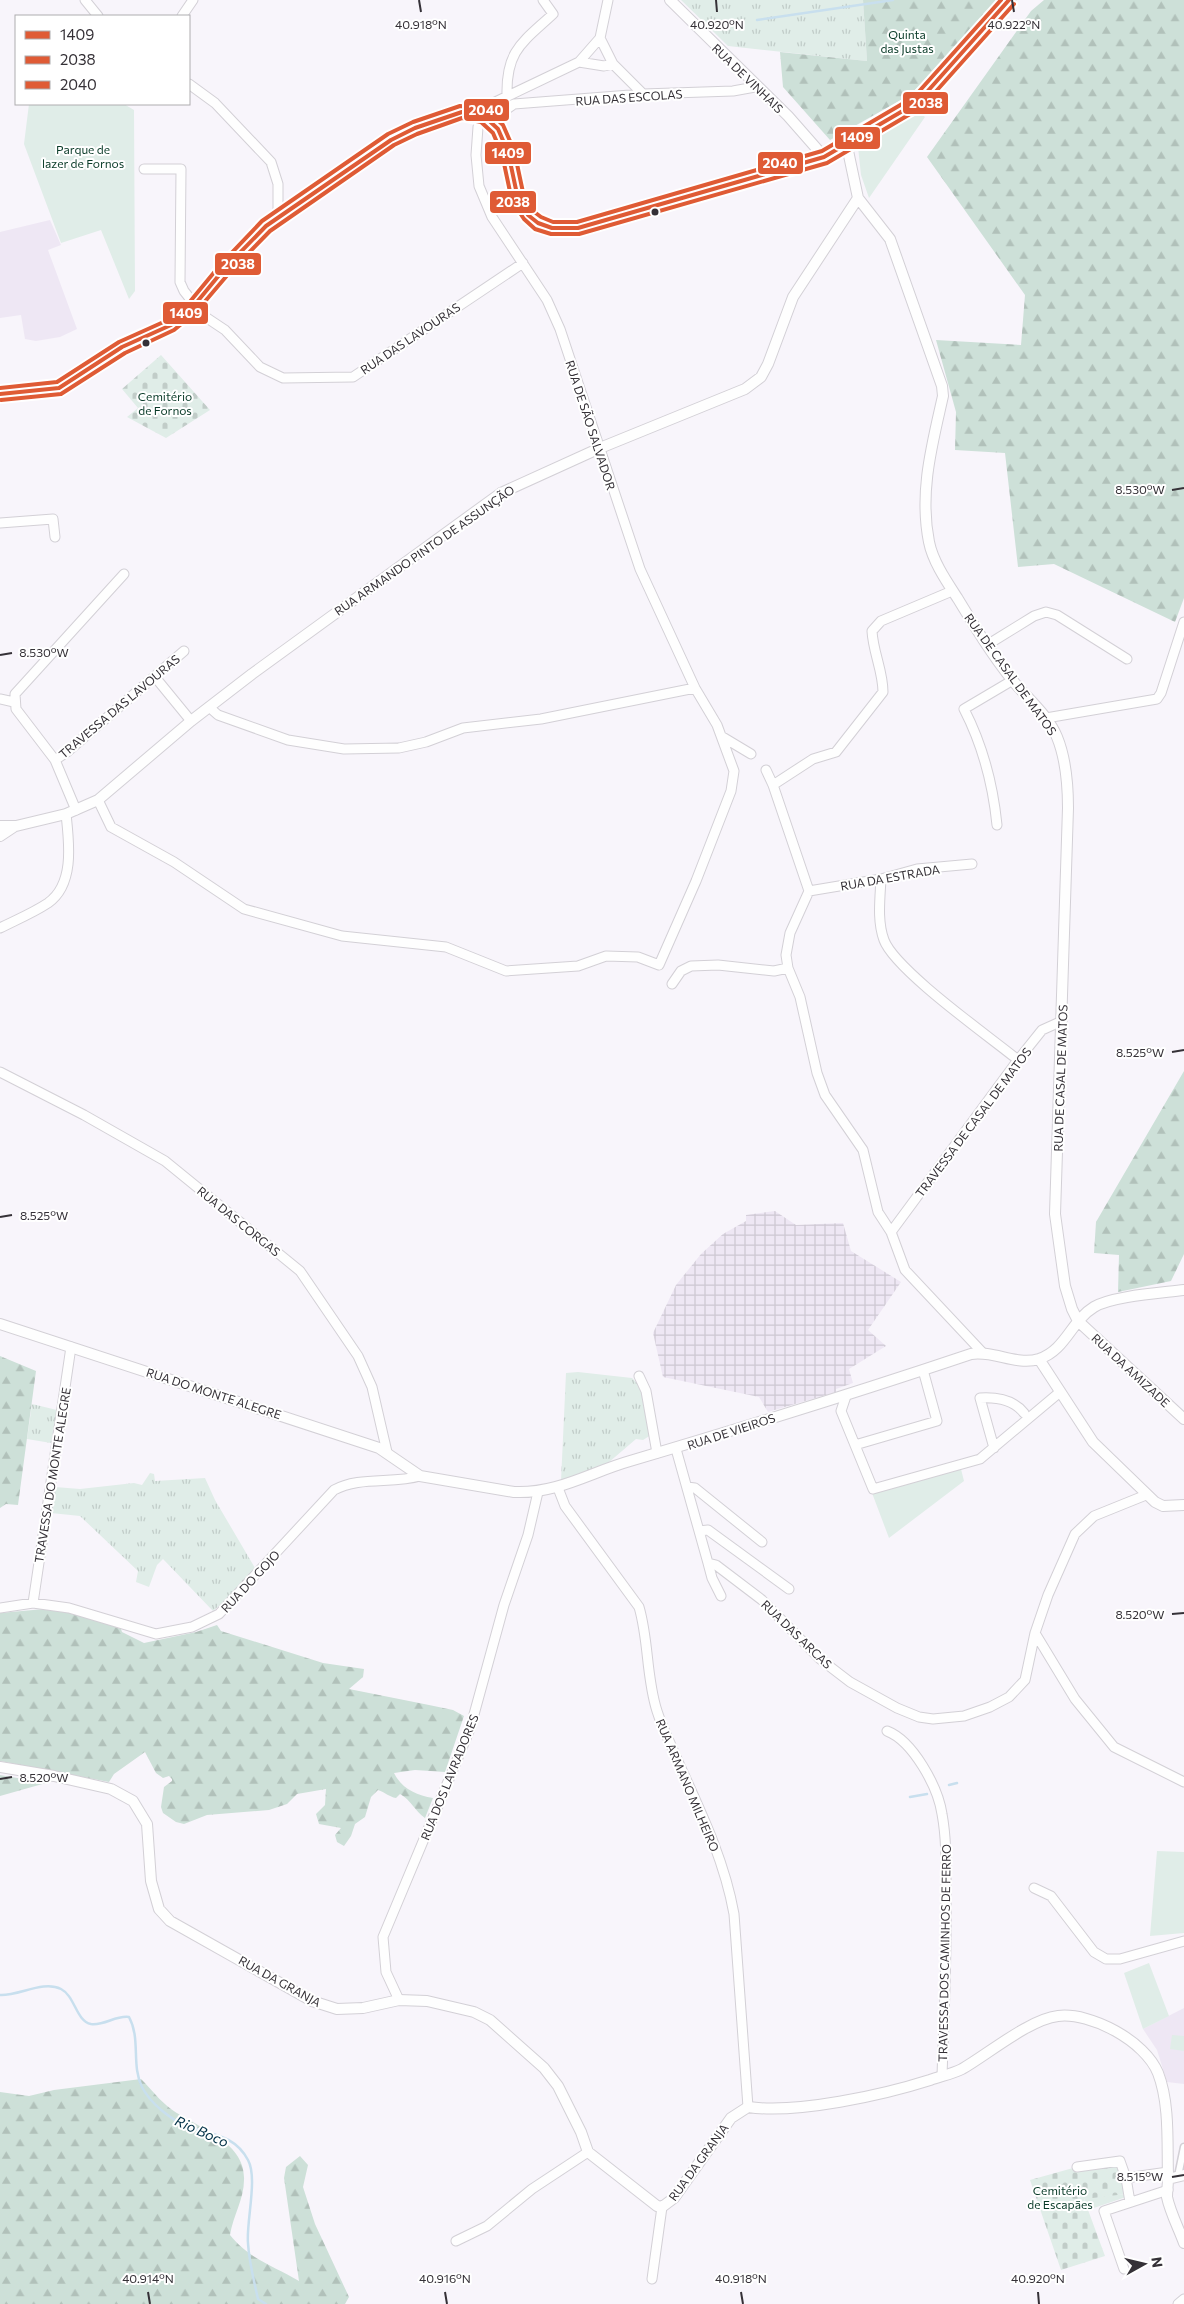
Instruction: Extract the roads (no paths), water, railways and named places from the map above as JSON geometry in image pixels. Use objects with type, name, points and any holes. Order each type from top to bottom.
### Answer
[{"type":"main road","points":[[0,394],[59,388],[122,346],[171,325],[194,306],[225,268],[266,226],[403,134],[462,112],[484,116],[493,122],[504,140],[520,205],[528,215],[538,223],[559,229],[590,225],[824,157],[847,146],[919,101],[1009,0]]},
{"type":"street","points":[[84,0],[97,15]]},
{"type":"street","points":[[183,15],[193,0]]},
{"type":"street","points":[[484,116],[500,114],[514,104],[506,95],[506,75],[514,50],[553,14],[543,0]]},
{"type":"street","points":[[484,116],[489,105],[506,95],[579,62],[600,38],[608,0]]},
{"type":"street","name":"RUA DE VINHAIS","points":[[670,0],[755,86],[788,116],[824,157]]},
{"type":"street","points":[[600,38],[613,64],[643,94]]},
{"type":"street","points":[[579,62],[604,66],[613,64]]},
{"type":"street","points":[[190,85],[215,104],[271,162],[278,184],[278,218]]},
{"type":"street","name":"RUA DAS ESCOLAS","points":[[514,104],[643,94],[733,92],[755,86]]},
{"type":"street","name":"RUA DE SÃO SALVADOR","points":[[98,800],[112,827],[174,862],[244,909],[342,936],[446,947],[506,971],[578,966],[606,956],[638,957],[659,965],[696,881],[731,791],[734,771],[721,736],[695,688],[640,568],[560,329],[547,300],[492,217],[479,186],[476,155],[478,128],[484,116]]},
{"type":"street","name":"RUA DE CASAL DE MATOS","points":[[847,146],[860,200],[882,226],[890,239],[942,386],[943,396],[927,466],[925,512],[929,544],[952,591],[987,645],[1013,680],[1046,718],[1057,736],[1064,762],[1068,790],[1055,1214],[1065,1286],[1078,1321]]},
{"type":"street","points":[[144,169],[181,169],[180,282],[194,306]]},
{"type":"street","name":"RUA ARMANDO PINTO DE ASSUNÇÃO","points":[[0,826],[16,826],[71,812],[98,800],[191,721],[493,498],[519,483],[745,389],[761,377],[768,364],[793,297],[860,200]]},
{"type":"street","name":"RUA DAS LAVOURAS","points":[[194,306],[225,330],[260,367],[283,378],[353,377],[523,263]]},
{"type":"street","points":[[0,523],[53,519],[55,537]]},
{"type":"street","points":[[0,928],[49,902],[61,888],[68,873],[71,812],[55,760],[16,709],[14,694],[124,574]]},
{"type":"street","points":[[773,785],[813,759],[836,752],[882,692],[883,680],[872,642],[872,631],[880,621],[952,591]]},
{"type":"street","points":[[987,645],[1034,616],[1046,612],[1057,615],[1127,659]]},
{"type":"street","points":[[1046,718],[1150,702],[1157,699],[1161,693],[1184,622]]},
{"type":"street","name":"TRAVESSA DAS LAVOURAS","points":[[55,760],[67,752],[184,651]]},
{"type":"street","points":[[155,677],[191,721]]},
{"type":"street","points":[[997,825],[994,794],[975,730],[964,708],[1013,680]]},
{"type":"street","points":[[209,708],[218,716],[288,740],[344,749],[399,748],[426,742],[463,728],[541,719],[695,688]]},
{"type":"street","points":[[0,699],[14,702]]},
{"type":"street","points":[[721,736],[751,754]]},
{"type":"street","points":[[766,770],[773,785],[809,891],[790,933],[786,955],[788,968],[800,997],[817,1073],[825,1095],[863,1150],[878,1212],[892,1232],[905,1270],[982,1352]]},
{"type":"street","name":"RUA ARMANDO PINTO DE ASSUNÇÃO","points":[[0,836],[16,826]]},
{"type":"street","name":"RUA DA ESTRADA","points":[[809,891],[881,879],[917,869],[972,864]]},
{"type":"street","points":[[881,879],[879,911],[885,941],[904,968],[1018,1060]]},
{"type":"street","points":[[672,984],[681,971],[691,966],[718,965],[774,971],[788,968]]},
{"type":"street","name":"TRAVESSA DE CASAL DE MATOS","points":[[892,1232],[1042,1030],[1062,1021]]},
{"type":"street","name":"RUA DAS CORGAS","points":[[0,1072],[84,1115],[165,1161],[300,1271],[358,1356],[372,1387],[386,1452]]},
{"type":"street","points":[[1184,1290],[1095,1306],[1078,1321],[1062,1345],[1040,1359],[1093,1442],[1146,1495],[1163,1506],[1184,1505]]},
{"type":"street","name":"RUA DA AMIZADE","points":[[1078,1321],[1184,1419]]},
{"type":"street","name":"RUA DO MONTE ALEGRE","points":[[0,1324],[299,1420],[386,1452],[420,1476]]},
{"type":"street","name":"TRAVESSA DO MONTE ALEGRE","points":[[33,1603],[71,1347]]},
{"type":"street","name":"RUA DE VIEIROS","points":[[420,1476],[514,1492],[538,1492],[558,1488],[628,1462],[676,1449],[753,1422],[846,1396],[982,1352],[1009,1358],[1040,1359]]},
{"type":"street","points":[[855,1445],[937,1421],[923,1370]]},
{"type":"street","points":[[638,1376],[646,1391],[657,1453]]},
{"type":"street","points":[[846,1396],[841,1411],[873,1490],[980,1459],[1060,1392]]},
{"type":"street","points":[[994,1448],[980,1398],[995,1397],[1007,1401],[1024,1413]]},
{"type":"street","points":[[676,1449],[712,1578],[721,1596]]},
{"type":"street","name":"RUA DO GOJO","points":[[0,1608],[33,1603],[69,1608],[146,1632],[166,1633],[192,1627],[219,1614],[334,1490],[350,1484],[404,1480],[420,1476]]},
{"type":"street","points":[[687,1487],[695,1488],[762,1542]]},
{"type":"street","name":"RUA ARMANO MILHEIRO","points":[[558,1488],[565,1506],[639,1606],[643,1619],[650,1688],[658,1714],[715,1846],[728,1884],[734,1914],[748,2107]]},
{"type":"street","name":"RUA DOS LAVRADORES","points":[[399,2000],[386,1972],[383,1937],[470,1729],[504,1605],[528,1535],[538,1492]]},
{"type":"street","name":"RUA DAS ARCAS","points":[[708,1563],[716,1565],[762,1600],[820,1659],[850,1682],[919,1717],[933,1719],[964,1716],[990,1707],[1009,1697],[1025,1680],[1034,1632],[1075,1534],[1094,1516],[1146,1495]]},
{"type":"street","points":[[699,1531],[708,1530],[789,1589]]},
{"type":"street","points":[[1034,1632],[1075,1699],[1114,1747],[1184,1782]]},
{"type":"street","name":"TRAVESSA DOS CAMINHOS DE FERRO","points":[[887,1731],[898,1735],[910,1748],[932,1784],[942,1811],[946,1851],[946,1928],[942,2076]]},
{"type":"street","name":"RUA DA GRANJA","points":[[0,1767],[54,1776],[111,1789],[133,1801],[147,1824],[151,1881],[159,1909],[170,1921],[312,2001],[337,2009],[363,2008],[399,2000],[427,2001],[474,2012],[505,2032],[544,2068],[558,2086],[574,2116],[588,2152],[652,2203],[662,2206],[674,2198],[731,2118],[748,2107]]},
{"type":"street","points":[[1034,1888],[1051,1896],[1094,1952],[1106,1958],[1120,1958],[1184,1940]]},
{"type":"street","points":[[748,2107],[765,2109],[838,2101],[906,2087],[961,2069],[1048,2018],[1074,2016],[1100,2024],[1119,2033],[1144,2051],[1158,2072],[1164,2098],[1174,2175]]},
{"type":"street","points":[[1184,2146],[1168,2190],[1168,2197],[1184,2243]]},
{"type":"street","points":[[456,2241],[487,2226],[532,2189],[588,2152]]},
{"type":"street","points":[[1077,2167],[1120,2160],[1126,2178],[1130,2202]]},
{"type":"street","points":[[1126,2178],[1174,2175]]},
{"type":"street","points":[[1124,2269],[1104,2211],[1168,2190]]},
{"type":"street","points":[[652,2279],[662,2206]]},
{"type":"street","points":[[1178,2304],[1184,2299]]},
{"type":"waterway","points":[[757,20],[893,0]]},
{"type":"waterway","points":[[949,1785],[957,1783]]},
{"type":"waterway","points":[[910,1797],[927,1794]]},
{"type":"waterway","name":"Rio Boco","points":[[0,1995],[39,1987],[54,1987],[66,1992],[86,2022],[96,2024],[129,2017],[135,2034],[139,2079],[150,2099],[168,2115],[181,2123],[229,2140],[242,2151],[248,2160],[252,2178],[248,2234],[249,2257],[258,2299],[266,2304]]},
{"type":"park label","name":"Quinta das Justas","points":[[907,41]]},
{"type":"park label","name":"Parque de lazer de Fornos","points":[[83,156]]},
{"type":"park label","name":"Cemitério de Fornos","points":[[165,403]]},
{"type":"park label","name":"Cemitério de Escapães","points":[[1060,2197]]}]
